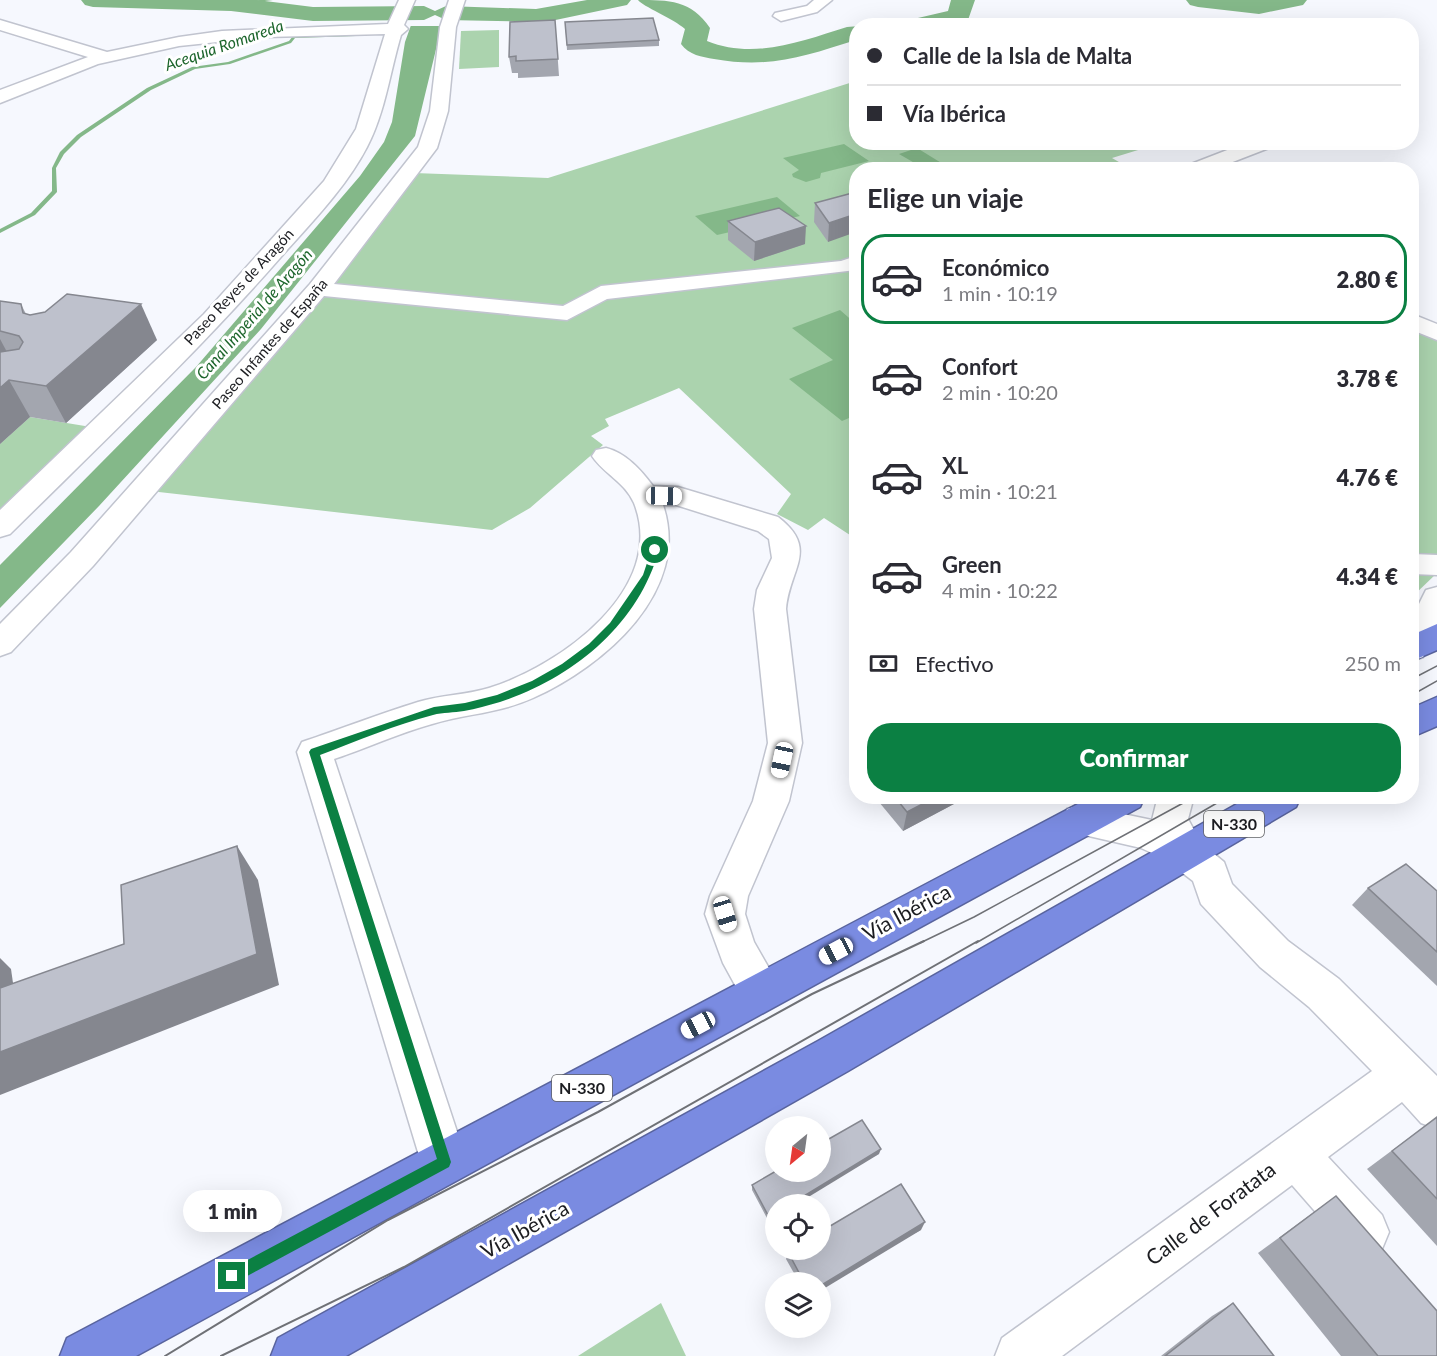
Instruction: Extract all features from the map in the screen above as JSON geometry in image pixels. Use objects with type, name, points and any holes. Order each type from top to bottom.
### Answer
[{"type":"highway","points":[[1419,634],[1429,612]]},
{"type":"highway","points":[[1419,720],[1437,710]]},
{"type":"highway","name":"Vía Ibérica","points":[[85,1356],[1111,804]]},
{"type":"highway","name":"Vía Ibérica","points":[[296,1356],[833,1056],[1198,863],[1273,804]]},
{"type":"street","name":"Paseo Reyes de Aragón","points":[[0,527],[225,305],[264,264],[339,175],[359,144],[407,0]]},
{"type":"street","name":"Paseo Infantes de España","points":[[0,644],[82,559],[318,289],[431,141],[439,111],[448,27],[457,0]]},
{"type":"street","points":[[781,16],[812,9],[824,0]]},
{"type":"street","points":[[0,25],[106,57]]},
{"type":"street","points":[[2,96],[106,57],[165,43],[229,33],[396,28]]},
{"type":"street","points":[[1214,162],[1246,150]]},
{"type":"street","points":[[318,289],[567,313],[601,294],[849,269]]},
{"type":"street","points":[[1419,324],[1437,333]]},
{"type":"street","points":[[608,446],[629,473],[662,496],[768,524],[781,534],[786,545],[787,558],[772,590],[771,609],[785,743],[771,801],[729,896],[725,914],[737,950],[761,991]]},
{"type":"street","points":[[444,1162],[314,752],[434,710],[465,707],[499,698],[536,683],[566,667],[614,626],[648,575],[655,550],[655,528],[662,496]]},
{"type":"street","points":[[1419,564],[1437,565]]},
{"type":"street","points":[[1174,804],[1170,819],[1215,892],[1274,954],[1324,993],[1437,1107]]},
{"type":"street","points":[[1080,820],[1159,837],[1198,863]]},
{"type":"street","name":"Calle de Foratata","points":[[1020,1356],[1404,1074]]},
{"type":"street","points":[[1294,1153],[1389,1260]]},
{"type":"shaded area","points":[[499,30],[499,67],[459,69],[461,31]]},
{"type":"shaded area","points":[[849,83],[849,150],[1138,150],[1112,158],[1119,162],[849,162],[849,534],[824,518],[808,530],[777,514],[791,494],[679,388],[605,419],[609,426],[591,436],[603,445],[530,508],[492,530],[150,491],[414,173],[548,178]]},
{"type":"shaded area","points":[[1419,327],[1437,336],[1437,573],[1419,590]]},
{"type":"shaded area","points":[[30,417],[91,427],[0,515],[0,444]]},
{"type":"shaded area","points":[[661,1303],[686,1356],[578,1356]]},
{"type":"water","name":"Canal Imperial de Aragón","points":[[420,0],[448,0],[415,136],[261,329],[99,506],[0,608],[0,565],[196,367],[360,176],[384,142],[392,122],[405,42]]},
{"type":"water","points":[[844,144],[849,150],[853,150],[869,161],[849,162],[849,166],[821,173],[820,178],[806,182],[793,177],[792,174],[799,170],[783,158]]},
{"type":"water","points":[[920,150],[940,162],[913,162],[899,154]]},
{"type":"water","points":[[777,197],[800,216],[717,235],[695,216]]},
{"type":"water","points":[[840,310],[849,318],[849,418],[842,421],[789,379],[833,360],[792,328]]},
{"type":"pier","points":[[417,0],[451,0],[443,26],[408,26]]},
{"type":"building","points":[[653,18],[659,40],[567,45],[565,22]]},
{"type":"building","points":[[555,20],[558,59],[516,61],[516,56],[509,57],[510,22]]},
{"type":"building","points":[[849,194],[849,216],[829,223],[815,203]]},
{"type":"building","points":[[779,208],[806,226],[755,242],[728,221]]},
{"type":"building","points":[[67,294],[141,304],[46,386],[9,380],[0,388],[0,352],[19,349],[23,342],[19,336],[0,331],[0,301],[21,304],[23,313],[30,315],[45,312]]},
{"type":"building","points":[[900,804],[922,804],[907,812]]},
{"type":"building","points":[[237,846],[257,954],[0,1052],[0,988],[124,944],[121,885]]},
{"type":"building","points":[[1406,864],[1437,891],[1437,952],[1368,888]]},
{"type":"building","points":[[1437,1117],[1437,1199],[1392,1151]]},
{"type":"building","points":[[862,1120],[881,1149],[831,1180],[831,1138]]},
{"type":"building","points":[[765,1177],[765,1182],[827,1182],[807,1194],[765,1194],[765,1209],[752,1185]]},
{"type":"building","points":[[901,1184],[925,1222],[831,1279],[831,1272],[799,1272],[792,1260],[831,1260],[831,1225]]},
{"type":"building","points":[[1336,1196],[1437,1311],[1437,1356],[1378,1356],[1280,1238]]},
{"type":"building","points":[[1233,1303],[1274,1356],[1165,1356]]},
{"type":"waterway","points":[[93,0],[231,4],[313,14],[424,13]]},
{"type":"waterway","points":[[231,4],[271,0]]},
{"type":"waterway","points":[[446,13],[546,15],[619,0]]},
{"type":"waterway","points":[[650,0],[676,10],[698,28],[694,44],[725,53],[746,56],[779,55],[849,34]]},
{"type":"waterway","points":[[951,18],[959,15],[963,0]]},
{"type":"waterway","points":[[1198,0],[1259,7],[1295,0]]},
{"type":"waterway","name":"Acequia Romareda","points":[[0,231],[33,214],[55,191],[54,168],[62,153],[79,136],[149,89],[194,68],[229,63],[290,42],[294,37],[355,35]]},
{"type":"tram line","points":[[1419,675],[1437,666]]},
{"type":"tram line","points":[[1419,691],[1437,681]]},
{"type":"tram line","points":[[920,943],[974,917],[1181,804]]},
{"type":"tram line","points":[[976,943],[1215,804]]},
{"type":"tram line","points":[[165,1356],[388,1220],[598,1112],[812,994],[924,941]]},
{"type":"tram line","points":[[221,1356],[404,1267],[978,941]]},
{"type":"route","points":[[232,1276],[444,1162],[314,752],[434,710],[465,707],[499,698],[536,683],[566,667],[614,626],[648,575],[655,550]]}]
